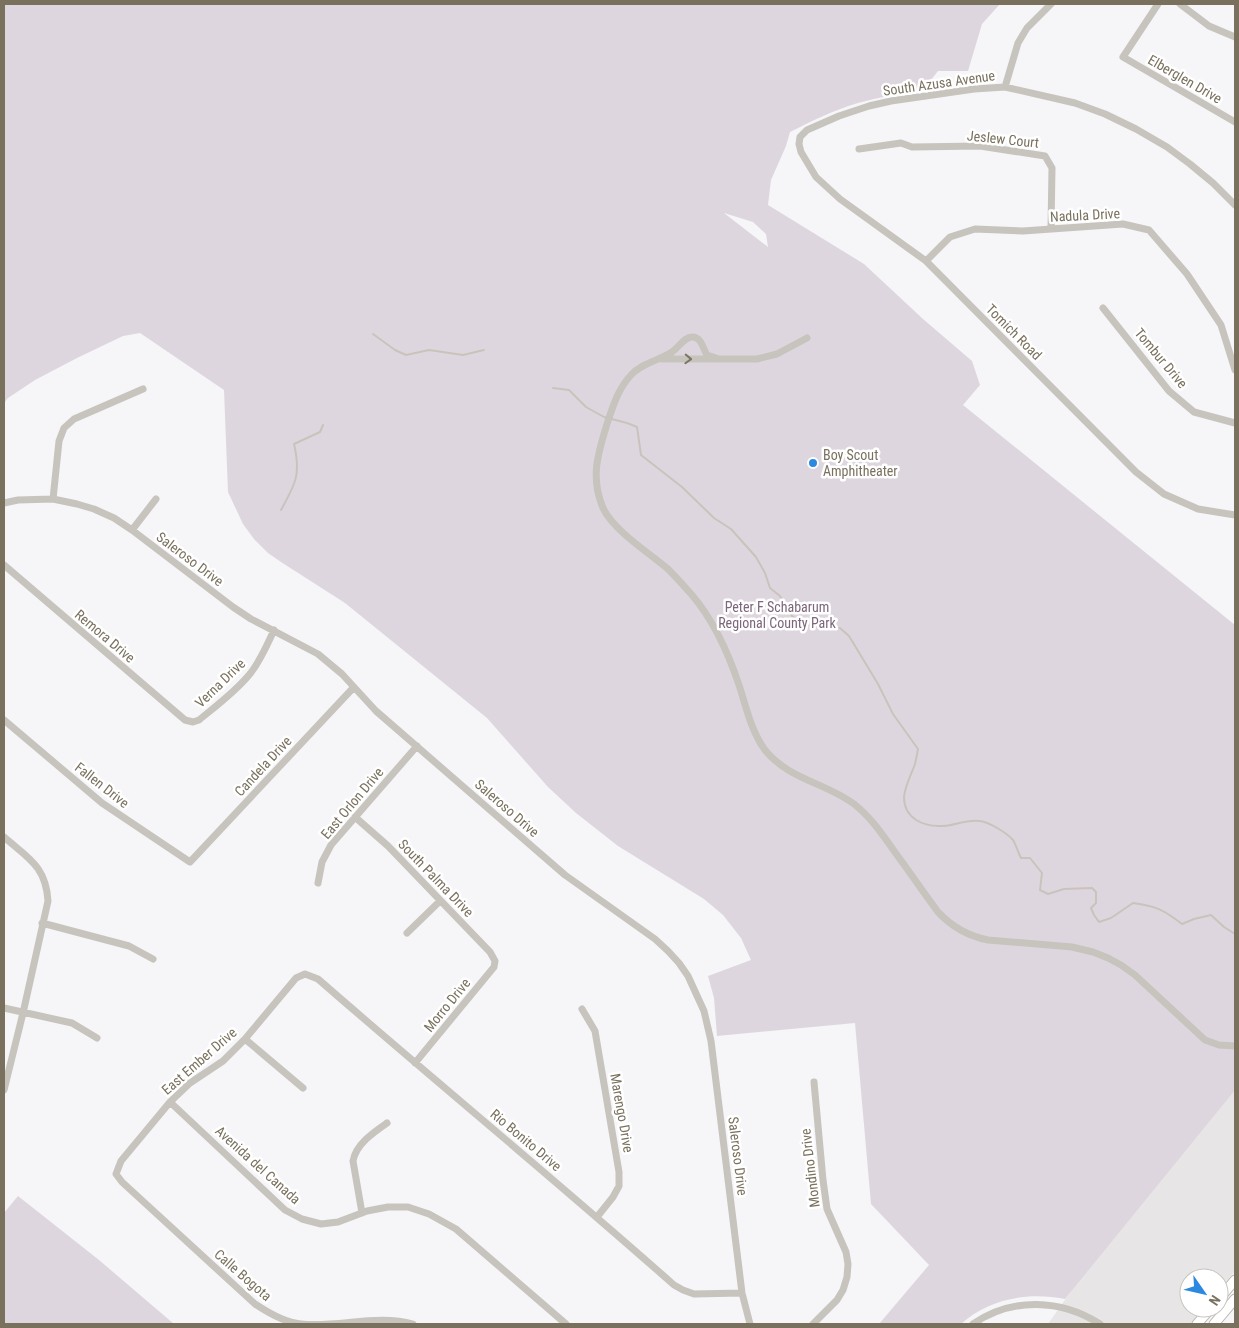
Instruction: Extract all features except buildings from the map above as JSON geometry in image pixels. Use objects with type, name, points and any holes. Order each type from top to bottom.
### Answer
[{"type":"main road","points":[[1214,1324],[1235,1299]]},
{"type":"street","points":[[1005,87],[1018,43],[1027,28],[1051,4]]},
{"type":"street","name":"Elberglen Drive","points":[[1158,4],[1123,57],[1235,122]]},
{"type":"street","points":[[1180,4],[1209,26],[1235,37]]},
{"type":"street","name":"South Azusa Avenue","points":[[800,137],[807,130],[839,116],[876,104],[974,89],[1005,87],[1075,102],[1136,129],[1167,147],[1190,164],[1235,205]]},
{"type":"street","name":"Tomich Road","points":[[800,137],[801,152],[816,177],[840,199],[926,261],[1136,472],[1164,494],[1198,509],[1235,515]]},
{"type":"street","name":"Jeslew Court","points":[[859,149],[901,143],[912,147],[980,146],[1046,156],[1052,168],[1051,229]]},
{"type":"street","name":"Nadula Drive","points":[[926,261],[950,237],[975,229],[1023,231],[1123,224],[1149,230],[1187,274],[1221,325],[1235,370]]},
{"type":"street","name":"Tombur Drive","points":[[1103,308],[1169,391],[1194,412],[1235,422]]},
{"type":"street","points":[[719,359],[707,355],[701,342],[694,337],[684,340],[671,353],[656,359],[632,374],[617,394],[599,451],[596,470],[598,490],[603,508],[620,530],[677,579],[703,610],[727,651],[755,733],[766,751],[780,765],[796,776],[839,794],[861,810],[880,830],[938,912],[958,930],[988,940],[1072,947],[1101,954],[1129,970],[1205,1040],[1219,1046],[1235,1046]]},
{"type":"street","points":[[656,359],[750,360],[777,354],[807,338]]},
{"type":"street","points":[[53,499],[59,441],[64,428],[74,419],[143,389]]},
{"type":"street","name":"Saleroso Drive","points":[[4,503],[18,500],[53,499],[94,509],[114,518],[233,607],[251,619],[318,654],[354,687],[376,712],[565,875],[656,939],[679,963],[688,976],[704,1011],[711,1041],[742,1293],[750,1324]]},
{"type":"street","points":[[132,530],[156,499]]},
{"type":"street","name":"Remora Drive","points":[[4,565],[185,720],[193,722]]},
{"type":"street","name":"Verna Drive","points":[[193,722],[199,720],[249,675],[259,661],[274,630]]},
{"type":"street","name":"Candela Drive","points":[[190,862],[354,687]]},
{"type":"street","name":"Fallen Drive","points":[[4,720],[102,803],[190,862]]},
{"type":"street","name":"East Orlon Drive","points":[[318,883],[322,862],[331,845],[417,746]]},
{"type":"street","name":"South Palma Drive","points":[[355,817],[388,846],[490,952],[495,961]]},
{"type":"street","points":[[4,837],[40,870],[45,879],[48,901],[4,1090]]},
{"type":"street","points":[[407,933],[440,901]]},
{"type":"street","points":[[42,923],[129,946],[153,959]]},
{"type":"street","name":"Morro Drive","points":[[415,1063],[494,967],[495,961]]},
{"type":"street","name":"Rio Bonito Drive","points":[[305,974],[318,979],[674,1285],[694,1294],[742,1293]]},
{"type":"street","name":"East Ember Drive","points":[[116,1174],[121,1161],[170,1102],[190,1083],[223,1060],[245,1039],[296,978],[305,974]]},
{"type":"street","points":[[4,1008],[72,1023],[97,1038]]},
{"type":"street","name":"Marengo Drive","points":[[582,1010],[595,1032],[619,1172],[619,1186],[614,1198],[597,1217]]},
{"type":"street","points":[[245,1039],[303,1088]]},
{"type":"street","name":"Mondino Drive","points":[[813,1324],[837,1300],[844,1290],[848,1264],[846,1252],[827,1209],[822,1180],[814,1082]]},
{"type":"street","name":"Avenida del Canada","points":[[170,1102],[285,1210],[302,1219],[321,1224],[338,1222],[362,1212],[388,1207],[408,1208],[429,1214],[456,1229],[566,1324]]},
{"type":"street","points":[[362,1212],[353,1161],[354,1156],[372,1134],[387,1123]]},
{"type":"street","name":"Calle Bogota","points":[[116,1174],[126,1186],[248,1298],[269,1314],[299,1324],[393,1320],[413,1324]]},
{"type":"street","points":[[973,1324],[990,1314],[1017,1305],[1044,1304],[1073,1310],[1100,1324]]},
{"type":"shaded area","points":[[1235,1087],[1235,1271],[1229,1278],[1229,1268],[1179,1268],[1179,1318],[1196,1318],[1191,1324],[1048,1324],[1074,1287]]},
{"type":"green space","name":"Peter F Schabarum Regional County Park","points":[[4,4],[1000,4],[982,24],[968,71],[938,71],[923,90],[874,99],[849,106],[790,132],[771,180],[768,205],[864,264],[972,361],[980,385],[963,405],[1235,625],[1235,1090],[1065,1299],[1037,1296],[1010,1299],[984,1308],[961,1324],[879,1324],[929,1265],[871,1204],[855,1023],[717,1036],[714,998],[708,976],[751,960],[741,938],[723,915],[704,899],[618,846],[576,813],[548,787],[487,718],[345,603],[268,553],[254,539],[243,524],[228,492],[224,390],[140,333],[123,336],[77,358],[35,380],[8,398],[4,403]],"holes":[[[724,213],[753,222],[766,234],[768,247]]]},
{"type":"green space","points":[[18,1196],[99,1260],[174,1324],[4,1324],[4,1213]]},
{"type":"waterway","points":[[373,334],[395,350],[406,355],[429,350],[463,355],[484,350]]},
{"type":"waterway","points":[[553,388],[569,390],[586,407],[604,417],[637,427],[641,455],[682,487],[714,518],[731,529],[756,557],[765,573],[770,588],[780,596],[792,616],[805,625],[840,628],[849,636],[878,684],[893,714],[918,749],[904,797],[907,811],[911,816],[922,823],[935,826],[980,821],[998,828],[1013,840],[1021,858],[1030,858],[1042,873],[1040,890],[1048,894],[1064,889],[1092,888],[1096,892],[1096,903],[1091,908],[1099,922],[1111,918],[1133,903],[1159,909],[1182,924],[1211,915],[1235,934]]},
{"type":"waterway","points":[[281,510],[296,478],[297,463],[294,444],[320,432],[323,425]]},
{"type":"place","name":"Boy Scout Amphitheater","points":[[813,463]]}]
